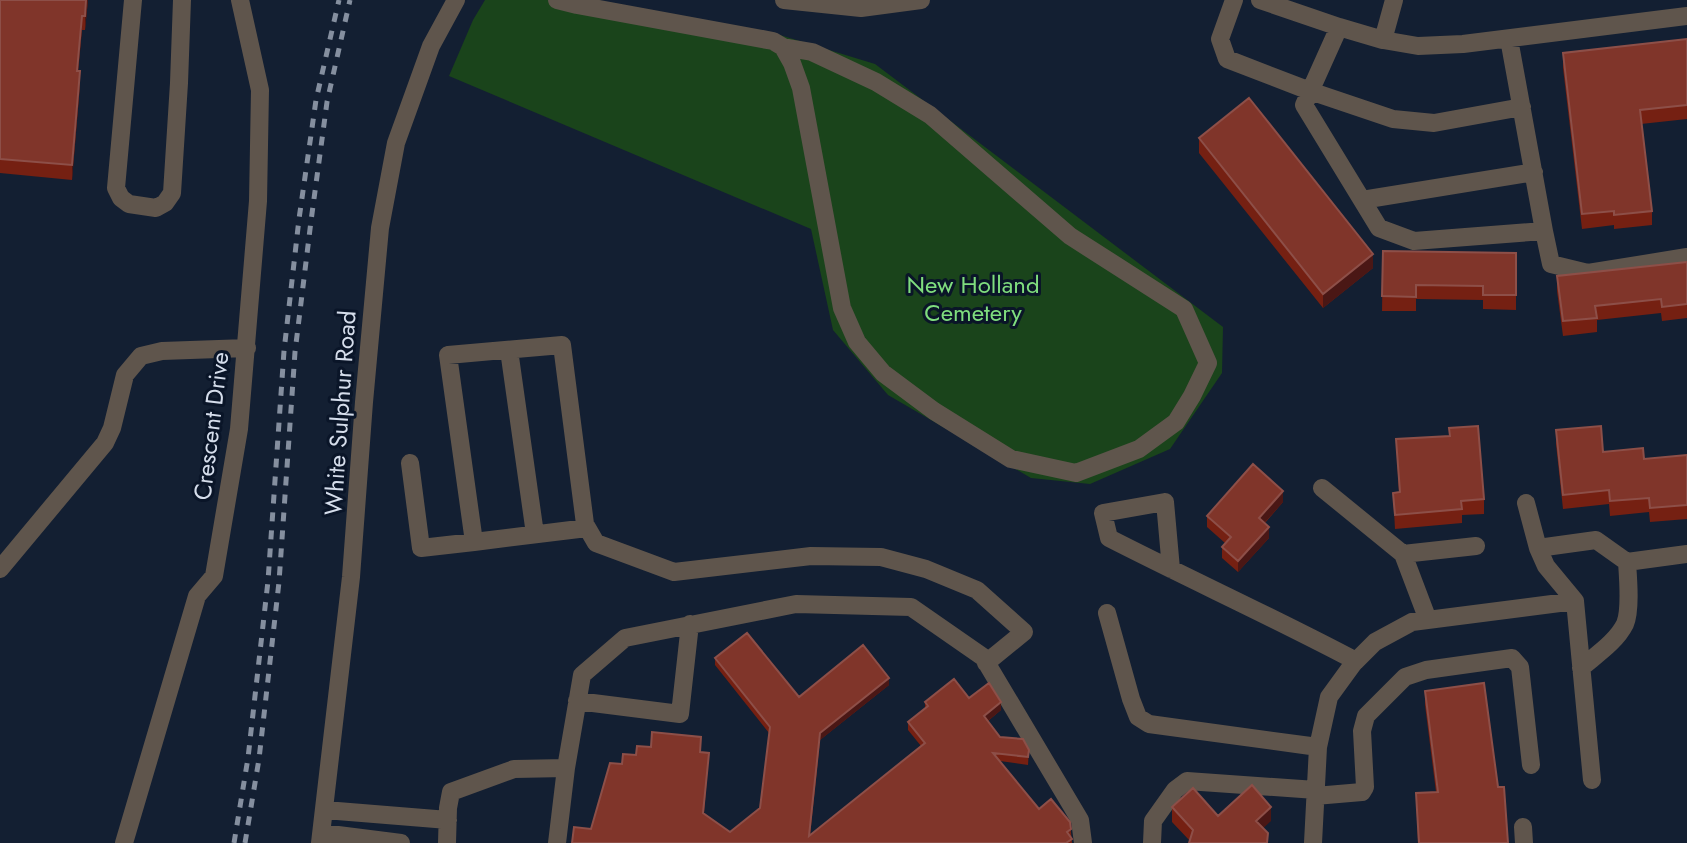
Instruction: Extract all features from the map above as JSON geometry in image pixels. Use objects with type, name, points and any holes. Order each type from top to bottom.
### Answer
[{"type":"street","points":[[133,0],[116,188],[121,198],[129,204],[156,208],[172,193],[182,0]]},
{"type":"street","name":"Crescent Drive","points":[[124,843],[197,596],[214,576],[239,429],[258,201],[260,90],[240,0]]},
{"type":"street","name":"White Sulphur Road","points":[[321,838],[351,577],[380,228],[396,142],[431,46],[456,0]]},
{"type":"street","points":[[557,0],[773,41],[783,47],[812,52],[876,82],[930,115],[1070,236],[1184,309],[1208,363],[1176,422],[1139,449],[1076,473],[1011,459],[934,411],[883,373],[857,342],[842,308],[802,89],[783,47]]},
{"type":"street","points":[[784,0],[861,8],[921,0]]},
{"type":"street","points":[[1234,0],[1220,39],[1227,59],[1310,91],[1393,119],[1434,123],[1522,107]]},
{"type":"street","points":[[1260,0],[1383,40],[1418,46],[1509,39],[1687,16]]},
{"type":"street","points":[[1383,40],[1394,0]]},
{"type":"street","points":[[1339,27],[1304,105],[1379,228],[1414,241],[1544,231]]},
{"type":"street","points":[[1509,39],[1551,264],[1588,273],[1687,257]]},
{"type":"street","points":[[1362,200],[1534,173]]},
{"type":"street","points":[[474,542],[448,355],[562,345],[584,524],[596,543],[674,572],[811,556],[881,557],[926,569],[977,590],[1024,632],[986,663]]},
{"type":"street","points":[[0,569],[105,443],[112,428],[125,375],[141,356],[162,351],[247,348]]},
{"type":"street","points":[[509,350],[534,534]]},
{"type":"street","points":[[410,463],[421,548],[587,528]]},
{"type":"street","points":[[1322,488],[1404,554],[1428,620]]},
{"type":"street","points":[[1171,569],[1165,502],[1103,513],[1109,538],[1171,569],[1293,627],[1356,661]]},
{"type":"street","points":[[1526,503],[1538,548],[1546,566],[1575,601],[1592,780]]},
{"type":"street","points":[[1538,548],[1596,540],[1627,562],[1687,554]]},
{"type":"street","points":[[1404,554],[1476,546]]},
{"type":"street","points":[[1581,668],[1610,643],[1626,622],[1629,598],[1627,562]]},
{"type":"street","points":[[1313,843],[1318,747],[1329,697],[1356,661],[1375,642],[1412,622],[1575,601]]},
{"type":"street","points":[[557,843],[566,768],[582,675],[625,638],[796,604],[911,607],[983,657],[1080,820],[1083,843]]},
{"type":"street","points":[[1107,613],[1130,699],[1138,717],[1149,724],[1318,747]]},
{"type":"street","points":[[578,701],[680,714],[690,624]]},
{"type":"street","points":[[1152,843],[1153,821],[1175,790],[1187,781],[1315,793],[1362,792],[1365,787],[1362,731],[1366,716],[1405,677],[1426,670],[1512,658],[1520,667],[1531,765]]},
{"type":"street","points":[[447,843],[451,792],[514,769],[566,768]]},
{"type":"street","points":[[325,810],[448,820]]},
{"type":"street","points":[[321,838],[401,843]]},
{"type":"green space","name":"New Holland Cemetery","points":[[485,0],[596,0],[770,32],[875,64],[1223,327],[1222,373],[1170,449],[1090,484],[1031,478],[888,395],[833,330],[811,229],[449,76],[473,20]]},
{"type":"building","points":[[0,0],[86,0],[77,71],[80,71],[72,165],[0,159]]},
{"type":"building","points":[[1687,39],[1687,105],[1640,110],[1652,211],[1614,215],[1614,211],[1582,214],[1563,53]]},
{"type":"building","points":[[1249,98],[1373,254],[1323,294],[1199,138]]},
{"type":"building","points":[[1383,251],[1516,253],[1516,295],[1483,295],[1483,286],[1416,285],[1416,297],[1382,296]]},
{"type":"building","points":[[1687,262],[1687,304],[1662,307],[1661,299],[1595,306],[1597,318],[1563,321],[1557,276]]},
{"type":"building","points":[[1478,426],[1484,499],[1461,501],[1462,509],[1395,515],[1393,493],[1400,492],[1396,439],[1450,436],[1449,428]]},
{"type":"building","points":[[1601,426],[1603,452],[1643,448],[1644,459],[1687,455],[1687,505],[1650,508],[1649,498],[1610,501],[1609,490],[1563,495],[1556,430]]},
{"type":"building","points":[[1253,464],[1283,491],[1259,518],[1269,527],[1238,561],[1222,547],[1231,537],[1207,516]]},
{"type":"building","points":[[747,633],[799,697],[863,645],[889,678],[820,733],[809,836],[925,743],[908,722],[928,706],[925,702],[954,679],[969,698],[989,683],[1001,702],[984,716],[1000,737],[1023,739],[1029,750],[1028,757],[993,753],[1039,809],[1051,799],[1070,822],[1071,829],[1067,832],[1072,839],[1066,843],[572,843],[574,827],[591,829],[610,763],[622,764],[623,754],[636,755],[637,746],[651,747],[652,732],[701,737],[700,752],[709,753],[703,813],[730,832],[760,808],[770,727],[715,658]]},
{"type":"building","points":[[1484,683],[1498,787],[1504,787],[1508,843],[1419,843],[1416,793],[1438,792],[1425,691]]},
{"type":"building","points":[[1252,785],[1271,807],[1256,821],[1268,833],[1267,843],[1189,843],[1193,830],[1172,807],[1193,788],[1218,816]]},
{"type":"railway","points":[[234,843],[248,758],[268,581],[284,351],[299,219],[316,100],[339,0]]},
{"type":"railway","points":[[245,843],[259,759],[279,582],[295,352],[311,221],[327,102],[350,0]]}]
